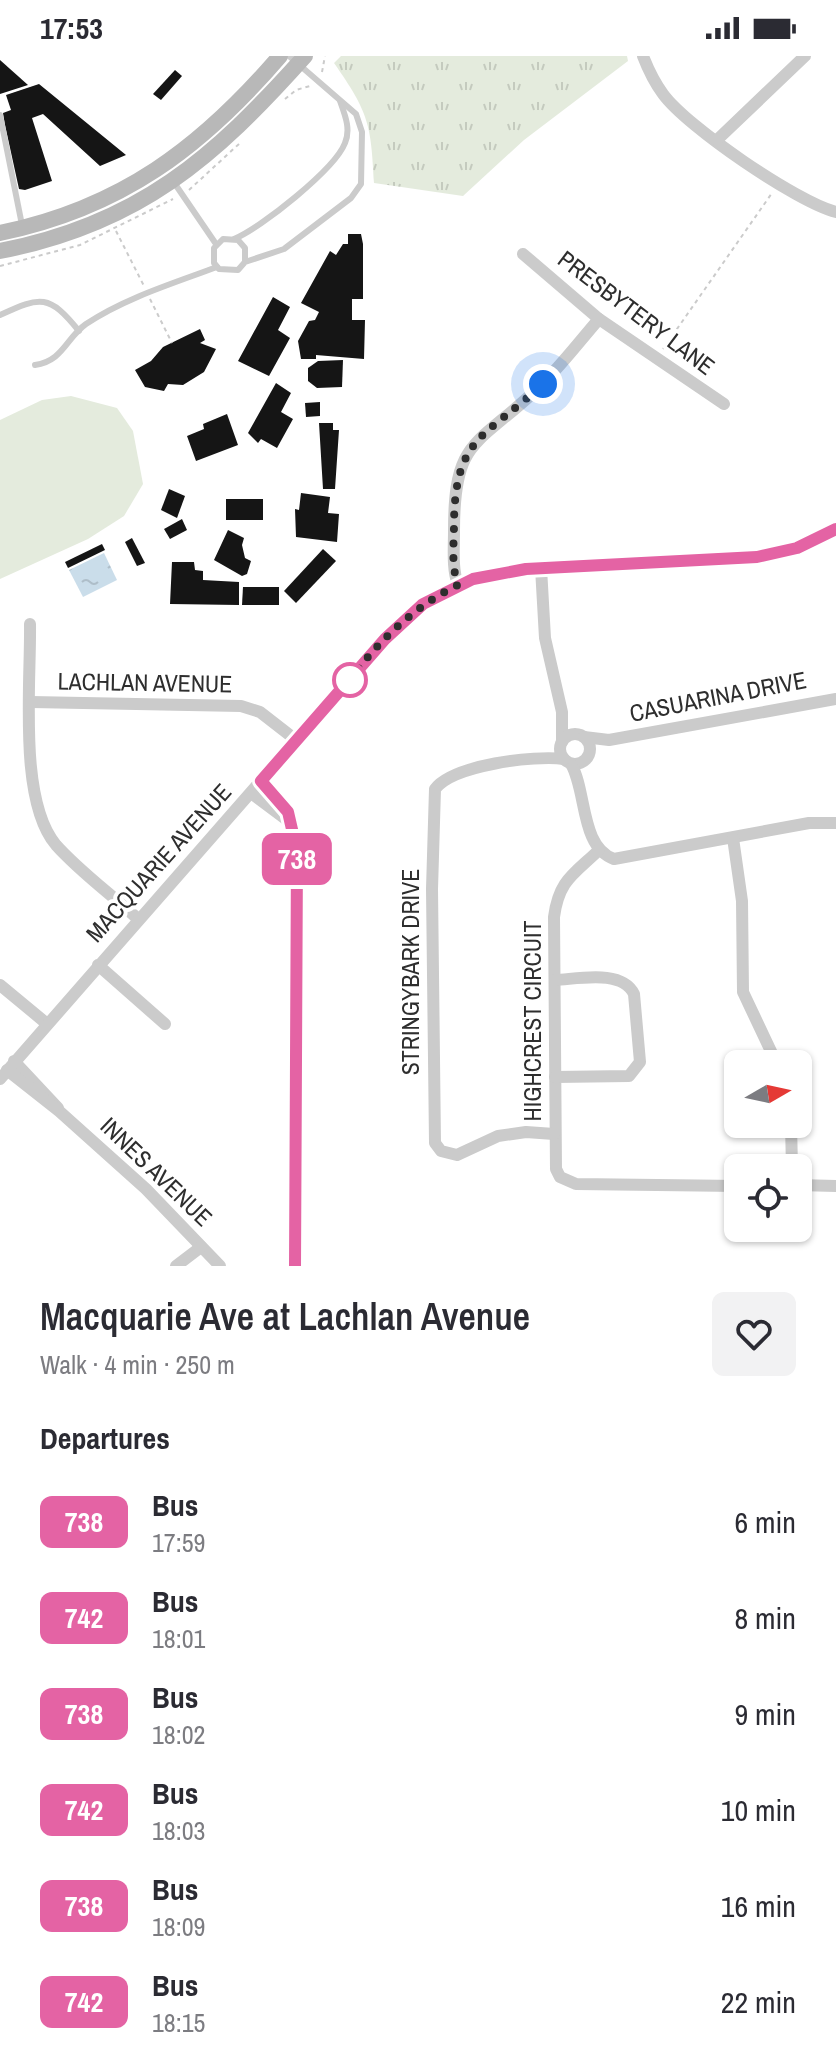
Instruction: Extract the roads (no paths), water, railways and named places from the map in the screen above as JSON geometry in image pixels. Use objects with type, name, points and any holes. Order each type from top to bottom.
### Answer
[{"type":"main road","points":[[0,233],[92,205],[164,166],[224,119],[280,56]]},
{"type":"main road","points":[[0,251],[56,237],[107,219],[174,181],[229,138],[297,59]]},
{"type":"street","points":[[643,56],[663,95],[717,140],[804,200],[836,212]]},
{"type":"street","points":[[717,140],[805,56]]},
{"type":"street","name":"PRESBYTERY LANE","points":[[523,254],[599,319],[724,404]]},
{"type":"street","points":[[458,585],[454,567],[454,492],[463,459],[483,432],[543,384],[599,319]]},
{"type":"street","name":"MACQUARIE AVENUE","points":[[7,1070],[296,740],[402,622],[423,604],[458,585],[499,573],[757,557],[797,548],[836,529]]},
{"type":"street","points":[[541,568],[545,638],[590,832],[599,850],[621,860],[809,823],[836,823]]},
{"type":"street","points":[[30,624],[31,782],[39,817],[56,844],[138,919]]},
{"type":"street","points":[[556,684],[582,736]]},
{"type":"street","name":"CASUARINA DRIVE","points":[[572,754],[609,740],[836,699]]},
{"type":"street","name":"LACHLAN AVENUE","points":[[31,702],[241,706],[260,712],[296,740]]},
{"type":"street","points":[[572,754],[572,734],[582,736]]},
{"type":"street","points":[[572,754],[582,736]]},
{"type":"street","name":"CASUARINA DRIVE","points":[[582,736],[609,740]]},
{"type":"street","name":"STRINGYBARK DRIVE","points":[[554,1134],[526,1132],[498,1136],[457,1155],[441,1151],[433,1133],[435,789],[449,775],[544,756],[572,754]]},
{"type":"street","points":[[261,781],[286,808],[297,851],[295,1266]]},
{"type":"street","points":[[251,793],[269,803],[291,826]]},
{"type":"street","points":[[733,838],[742,901],[743,992],[770,1050]]},
{"type":"street","name":"HIGHCREST CIRCUIT","points":[[599,850],[565,881],[558,893],[556,1169],[567,1182],[724,1186]]},
{"type":"street","points":[[98,965],[165,1024]]},
{"type":"street","points":[[555,980],[618,979],[630,986],[634,994],[640,1062],[629,1076],[555,1077]]},
{"type":"street","points":[[0,985],[46,1023]]},
{"type":"street","name":"INNES AVENUE","points":[[7,1070],[49,1095],[59,1111],[146,1189],[220,1266]]},
{"type":"street","points":[[812,1185],[836,1186]]},
{"type":"street","points":[[176,1266],[201,1247]]},
{"type":"lane","points":[[35,365],[50,363],[79,331],[148,293],[217,267],[233,272],[245,262],[284,249],[351,198],[361,184],[362,132],[356,114],[297,59]]},
{"type":"lane","points":[[217,267],[212,254],[216,244],[223,239],[234,239],[255,231],[336,159],[347,141],[347,122],[340,101]]},
{"type":"lane","points":[[0,115],[23,228]]},
{"type":"lane","points":[[342,148],[361,156]]},
{"type":"lane","points":[[164,166],[216,244]]},
{"type":"lane","points":[[234,239],[245,248],[245,262]]},
{"type":"lane","points":[[0,315],[21,304],[43,300],[59,309],[79,331]]},
{"type":"water","points":[[104,553],[117,580],[83,597],[69,570]]}]
